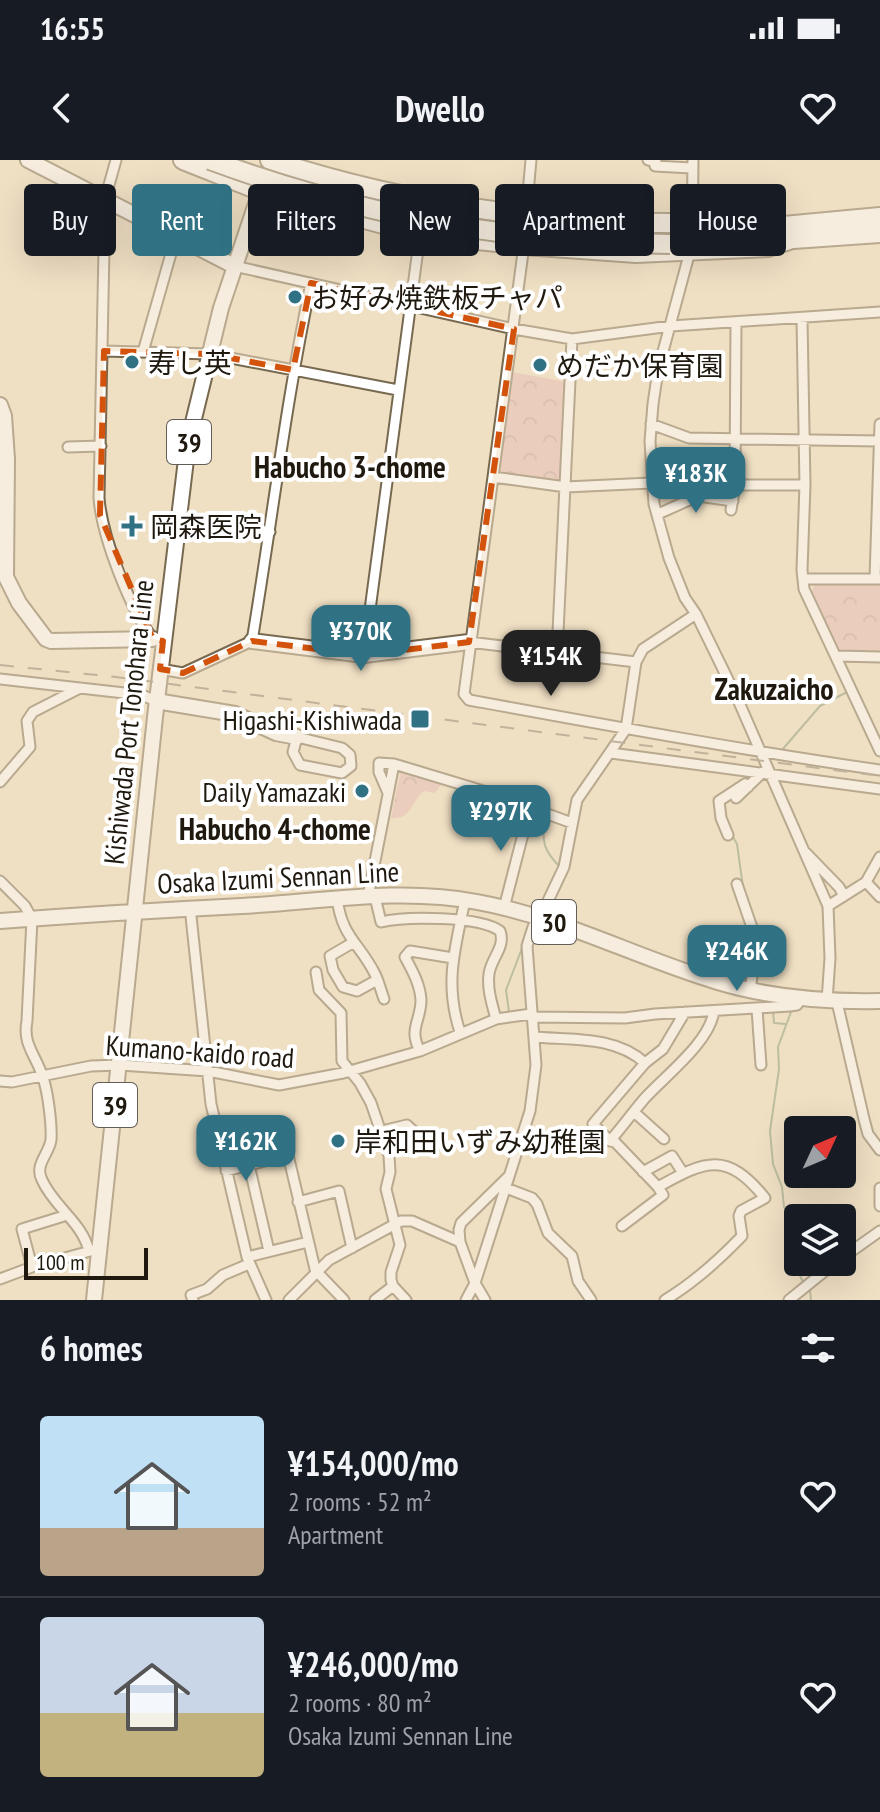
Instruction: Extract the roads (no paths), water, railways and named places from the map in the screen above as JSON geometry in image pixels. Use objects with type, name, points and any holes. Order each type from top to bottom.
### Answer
[{"type":"highway","points":[[183,160],[248,186]]},
{"type":"highway","points":[[210,160],[316,196],[461,228],[554,239],[670,238]]},
{"type":"highway","points":[[239,160],[371,200],[467,219],[670,238]]},
{"type":"highway","points":[[271,160],[419,199],[495,212]]},
{"type":"highway","points":[[786,233],[880,217]]},
{"type":"highway","points":[[786,233],[880,233]]},
{"type":"main road","points":[[28,160],[75,184]]},
{"type":"main road","name":"Kishiwada Port Tonohara Line","points":[[263,184],[271,160]]},
{"type":"main road","name":"Kishiwada Port Tonohara Line","points":[[95,1299],[95,1250],[120,1065],[133,910],[160,669],[158,640],[188,443],[234,266],[248,227]]},
{"type":"main road","points":[[215,256],[234,266]]},
{"type":"main road","points":[[0,405],[4,416],[7,459],[6,577],[19,603],[46,639],[51,641],[158,640]]},
{"type":"main road","points":[[252,641],[364,655],[469,642]]},
{"type":"main road","points":[[156,701],[235,714],[276,733],[297,737]]},
{"type":"main road","name":"Osaka Izumi Sennan Line","points":[[0,921],[337,898],[465,900],[539,917],[685,971],[750,990],[832,1002],[880,1001]]},
{"type":"street","points":[[109,184],[116,160]]},
{"type":"street","points":[[529,184],[531,160]]},
{"type":"street","points":[[648,160],[656,162],[655,166],[692,164]]},
{"type":"street","points":[[105,256],[99,498],[105,535],[143,626],[158,640]]},
{"type":"street","points":[[143,352],[170,256]]},
{"type":"street","points":[[364,655],[417,256]]},
{"type":"street","points":[[523,256],[464,694],[469,700],[626,729],[880,770]]},
{"type":"street","points":[[688,256],[658,370],[651,424],[651,483],[669,558],[685,598],[696,614],[761,753],[765,772],[828,906],[832,1002],[868,1134],[880,1150]]},
{"type":"street","points":[[234,266],[514,329],[572,339],[671,326],[880,312]]},
{"type":"street","points":[[160,669],[183,673],[252,641],[293,370],[311,283]]},
{"type":"street","points":[[802,319],[804,589],[880,751]]},
{"type":"street","points":[[658,514],[698,496],[732,506],[735,485],[736,322]]},
{"type":"street","points":[[557,653],[572,339]]},
{"type":"street","points":[[104,351],[210,354],[398,390]]},
{"type":"street","points":[[651,424],[689,438],[880,441]]},
{"type":"street","points":[[803,579],[878,579],[880,424]]},
{"type":"street","points":[[68,447],[101,446]]},
{"type":"street","points":[[493,477],[566,487],[651,483]]},
{"type":"street","points":[[735,485],[805,485]]},
{"type":"street","points":[[178,520],[270,532]]},
{"type":"street","points":[[466,1300],[475,1283],[534,1090],[534,1037],[527,946],[533,927],[564,867],[577,800],[626,729],[636,662],[643,649],[696,614]]},
{"type":"street","points":[[469,642],[636,662]]},
{"type":"street","points":[[837,656],[880,657]]},
{"type":"street","points":[[0,679],[142,695],[156,701]]},
{"type":"street","points":[[0,782],[30,747],[27,721],[33,712],[80,688]]},
{"type":"street","points":[[297,737],[342,748],[350,755],[351,766],[342,773],[300,765],[294,759],[293,752],[297,737]]},
{"type":"street","points":[[611,753],[880,789]]},
{"type":"street","points":[[388,793],[378,766],[383,761],[448,779],[572,823]]},
{"type":"street","points":[[394,764],[371,897],[381,922],[429,918],[494,927],[502,937],[502,945],[491,965],[489,977],[496,1019]]},
{"type":"street","points":[[736,798],[765,772]]},
{"type":"street","points":[[728,835],[721,818],[719,801],[747,786]]},
{"type":"street","points":[[504,908],[530,807]]},
{"type":"street","points":[[802,849],[844,896]]},
{"type":"street","points":[[828,906],[866,882],[880,857]]},
{"type":"street","points":[[0,881],[25,906],[32,919],[24,1034],[42,1075],[51,1141],[40,1165],[39,1176],[95,1250],[0,1279]]},
{"type":"street","points":[[866,882],[880,897]]},
{"type":"street","points":[[737,884],[757,942],[750,990]]},
{"type":"street","points":[[337,898],[340,920],[377,980],[384,999]]},
{"type":"street","points":[[460,1032],[452,1007],[453,958],[465,900]]},
{"type":"street","points":[[190,907],[211,1104],[248,1261],[262,1298]]},
{"type":"street","points":[[354,942],[330,956],[333,970],[343,987],[357,991],[377,980]]},
{"type":"street","points":[[420,1051],[413,1033],[419,1016],[420,991],[405,957],[410,951],[453,958]]},
{"type":"street","points":[[316,972],[319,990],[341,1013],[342,1061],[360,1083],[382,1131],[389,1156],[390,1172],[386,1189],[400,1245],[391,1272],[393,1286],[406,1300]]},
{"type":"street","name":"Kumano-kaido road","points":[[0,1081],[12,1082],[91,1066],[120,1065],[208,1071],[279,1085],[348,1072],[420,1051],[496,1019],[532,1016],[625,1018],[797,1005],[801,999]]},
{"type":"street","points":[[757,1009],[761,1065]]},
{"type":"street","points":[[610,1141],[692,1049],[713,1018],[714,1011]]},
{"type":"street","points":[[622,1226],[663,1195],[615,1142],[593,1124],[645,1063],[663,1049],[685,1012]]},
{"type":"street","points":[[534,1037],[609,1043],[634,1053],[645,1063]]},
{"type":"street","points":[[634,1112],[664,1139]]},
{"type":"street","points":[[382,1131],[407,1125],[433,1149]]},
{"type":"street","points":[[226,1171],[288,1155],[317,1272],[344,1300]]},
{"type":"street","points":[[643,1172],[672,1156],[683,1173]]},
{"type":"street","points":[[249,1165],[269,1251]]},
{"type":"street","points":[[658,1187],[701,1165],[738,1170],[765,1198],[741,1211],[742,1236],[727,1252],[694,1283],[665,1300]]},
{"type":"street","points":[[485,1300],[475,1283],[460,1242],[461,1223],[507,1182]]},
{"type":"street","points":[[507,1182],[537,1204],[548,1233],[572,1256],[578,1281],[591,1300]]},
{"type":"street","points":[[880,1188],[880,1206]]},
{"type":"street","points":[[298,1202],[339,1191],[352,1248]]},
{"type":"street","points":[[32,1267],[22,1229],[67,1215]]},
{"type":"street","points":[[289,1300],[329,1260],[401,1221],[412,1221],[460,1242]]},
{"type":"street","points":[[856,1248],[880,1231]]},
{"type":"street","points":[[193,1300],[191,1295],[207,1289],[223,1275],[248,1261],[269,1251],[308,1242]]},
{"type":"street","points":[[789,1300],[819,1276]]},
{"type":"street","points":[[375,1300],[393,1286]]},
{"type":"waterway","points":[[782,750],[820,706],[847,692]]},
{"type":"waterway","points":[[513,787],[516,796]]},
{"type":"waterway","points":[[545,817],[545,845],[560,867]]},
{"type":"waterway","points":[[733,837],[750,907]]},
{"type":"waterway","points":[[755,925],[760,941]]},
{"type":"waterway","points":[[509,1012],[506,990],[524,943]]},
{"type":"waterway","points":[[773,1011],[774,1023],[785,1024]]},
{"type":"waterway","points":[[784,1207],[782,1187],[773,1164],[770,1131],[779,1069],[778,1047],[791,1012]]},
{"type":"waterway","points":[[536,1102],[539,1077]]},
{"type":"waterway","points":[[800,1276],[803,1282]]},
{"type":"waterway","points":[[810,1290],[811,1300]]},
{"type":"railway","points":[[0,665],[116,677],[880,776]]},
{"type":"place","name":"お好み焼鉄板チャパ","points":[[295,297]]},
{"type":"place","name":"寿し英","points":[[132,362]]},
{"type":"place","name":"めだか保育園","points":[[540,365]]},
{"type":"place","name":"岡森医院","points":[[132,526]]},
{"type":"place","name":"Higashi-Kishiwada","points":[[420,719]]},
{"type":"place","name":"Daily Yamazaki","points":[[362,791]]},
{"type":"place","name":"岸和田いずみ幼稚園","points":[[338,1141]]},
{"type":"district","name":"Habucho 3-chome","points":[[350,466]]},
{"type":"district","name":"Zakuzaicho","points":[[774,688]]},
{"type":"district","name":"Habucho 4-chome","points":[[275,828]]}]
